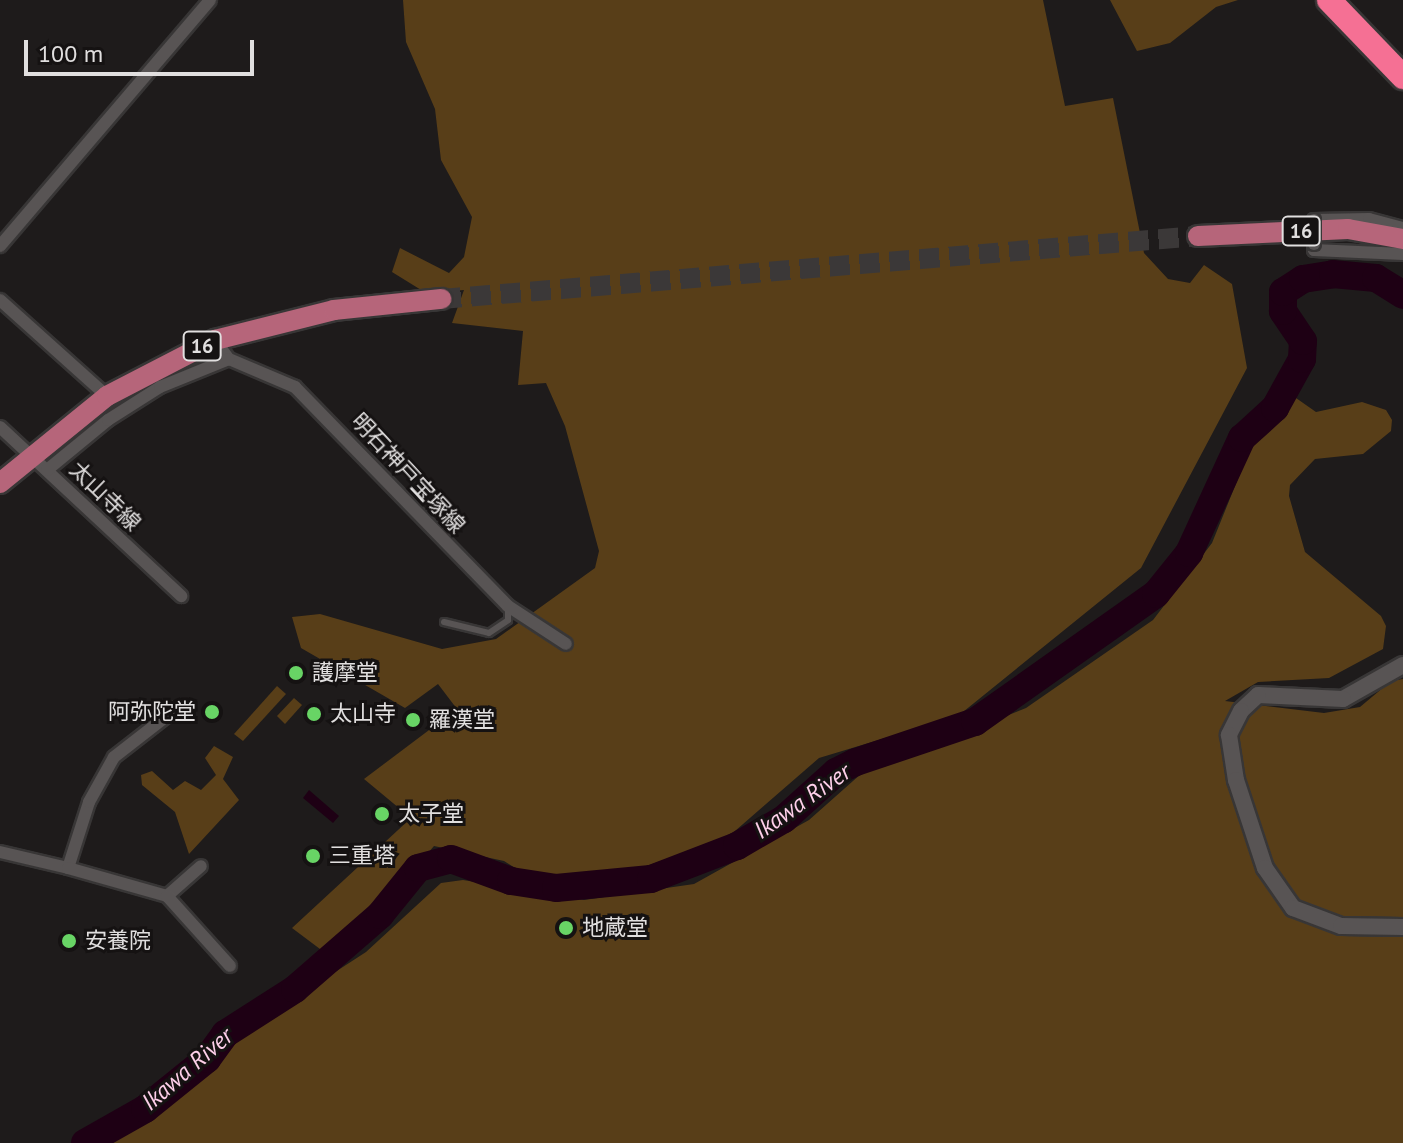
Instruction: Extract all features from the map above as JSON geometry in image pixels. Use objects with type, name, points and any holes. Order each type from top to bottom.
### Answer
[{"type":"highway","points":[[1329,0],[1403,77]]},
{"type":"main road","name":"16","points":[[1198,236],[1348,229],[1403,239]]},
{"type":"main road","name":"16","points":[[0,483],[41,464],[107,396],[215,340],[334,310],[441,299]]},
{"type":"street","points":[[0,246],[210,0]]},
{"type":"street","points":[[1403,228],[1369,219],[1314,220],[1314,247],[1403,254]]},
{"type":"street","points":[[0,300],[107,396]]},
{"type":"street","points":[[41,464],[160,387],[229,359],[215,340]]},
{"type":"street","name":"明石神戸宝塚線","points":[[229,359],[295,387],[508,606],[566,644]]},
{"type":"street","name":"太山寺線","points":[[0,427],[181,596]]},
{"type":"street","points":[[1403,665],[1343,699],[1258,695],[1241,711],[1229,735],[1236,780],[1265,868],[1293,908],[1341,926],[1403,927]]},
{"type":"street","points":[[68,868],[89,802],[114,757],[177,708]]},
{"type":"street","points":[[0,852],[167,896],[230,966]]},
{"type":"street","points":[[167,896],[201,866]]},
{"type":"lane","points":[[444,622],[489,633],[508,620],[508,606]]},
{"type":"shaded area","points":[[403,0],[1043,0],[1065,106],[1113,98],[1144,253],[1168,279],[1190,283],[1204,265],[1232,284],[1247,368],[1141,568],[958,716],[819,758],[727,838],[632,871],[528,876],[504,861],[434,846],[378,911],[324,952],[292,928],[411,818],[364,779],[457,709],[438,684],[405,708],[301,648],[292,617],[320,614],[442,649],[496,639],[595,568],[599,551],[565,426],[546,383],[518,385],[523,331],[452,323],[464,290],[426,293],[392,272],[400,248],[449,273],[464,257],[472,217],[441,160],[435,109],[406,42]]},
{"type":"shaded area","points":[[1110,0],[1238,0],[1216,7],[1170,43],[1137,51]]},
{"type":"shaded area","points":[[1296,398],[1316,412],[1362,402],[1386,410],[1392,420],[1391,431],[1363,454],[1315,459],[1290,485],[1289,496],[1305,552],[1381,616],[1386,626],[1383,649],[1329,678],[1258,682],[1225,701],[1324,713],[1360,707],[1391,681],[1403,679],[1403,1143],[111,1143],[238,1035],[366,952],[441,883],[463,880],[584,900],[694,884],[809,820],[862,773],[1026,708],[1153,620],[1212,543],[1252,444]]},
{"type":"shaded area","points":[[277,686],[286,694],[243,741],[234,734]]},
{"type":"shaded area","points":[[294,698],[302,705],[285,724],[277,716]]},
{"type":"shaded area","points":[[214,746],[233,757],[223,779],[239,800],[189,854],[175,812],[142,785],[141,775],[152,771],[173,790],[185,781],[201,790],[216,775],[205,758]]},
{"type":"shaded area","points":[[309,790],[339,816],[333,823],[303,798]]},
{"type":"waterway","name":"Ikawa River","points":[[85,1143],[145,1109],[207,1059],[225,1034],[295,989],[380,915],[418,868],[451,859],[511,881],[556,888],[651,879],[737,846],[784,819],[836,772],[856,762],[975,722],[1156,594],[1189,553],[1242,438],[1275,408],[1302,359],[1303,341],[1283,311],[1283,292],[1303,279],[1333,274],[1376,278],[1403,295]]},
{"type":"tunnel","points":[[441,299],[1198,236]]},
{"type":"place","name":"護摩堂","points":[[296,673]]},
{"type":"place","name":"阿弥陀堂","points":[[212,712]]},
{"type":"place","name":"太山寺","points":[[314,714]]},
{"type":"place","name":"羅漢堂","points":[[413,720]]},
{"type":"place","name":"太子堂","points":[[382,814]]},
{"type":"place","name":"三重塔","points":[[313,856]]},
{"type":"place","name":"地蔵堂","points":[[566,928]]},
{"type":"place","name":"安養院","points":[[69,941]]}]
